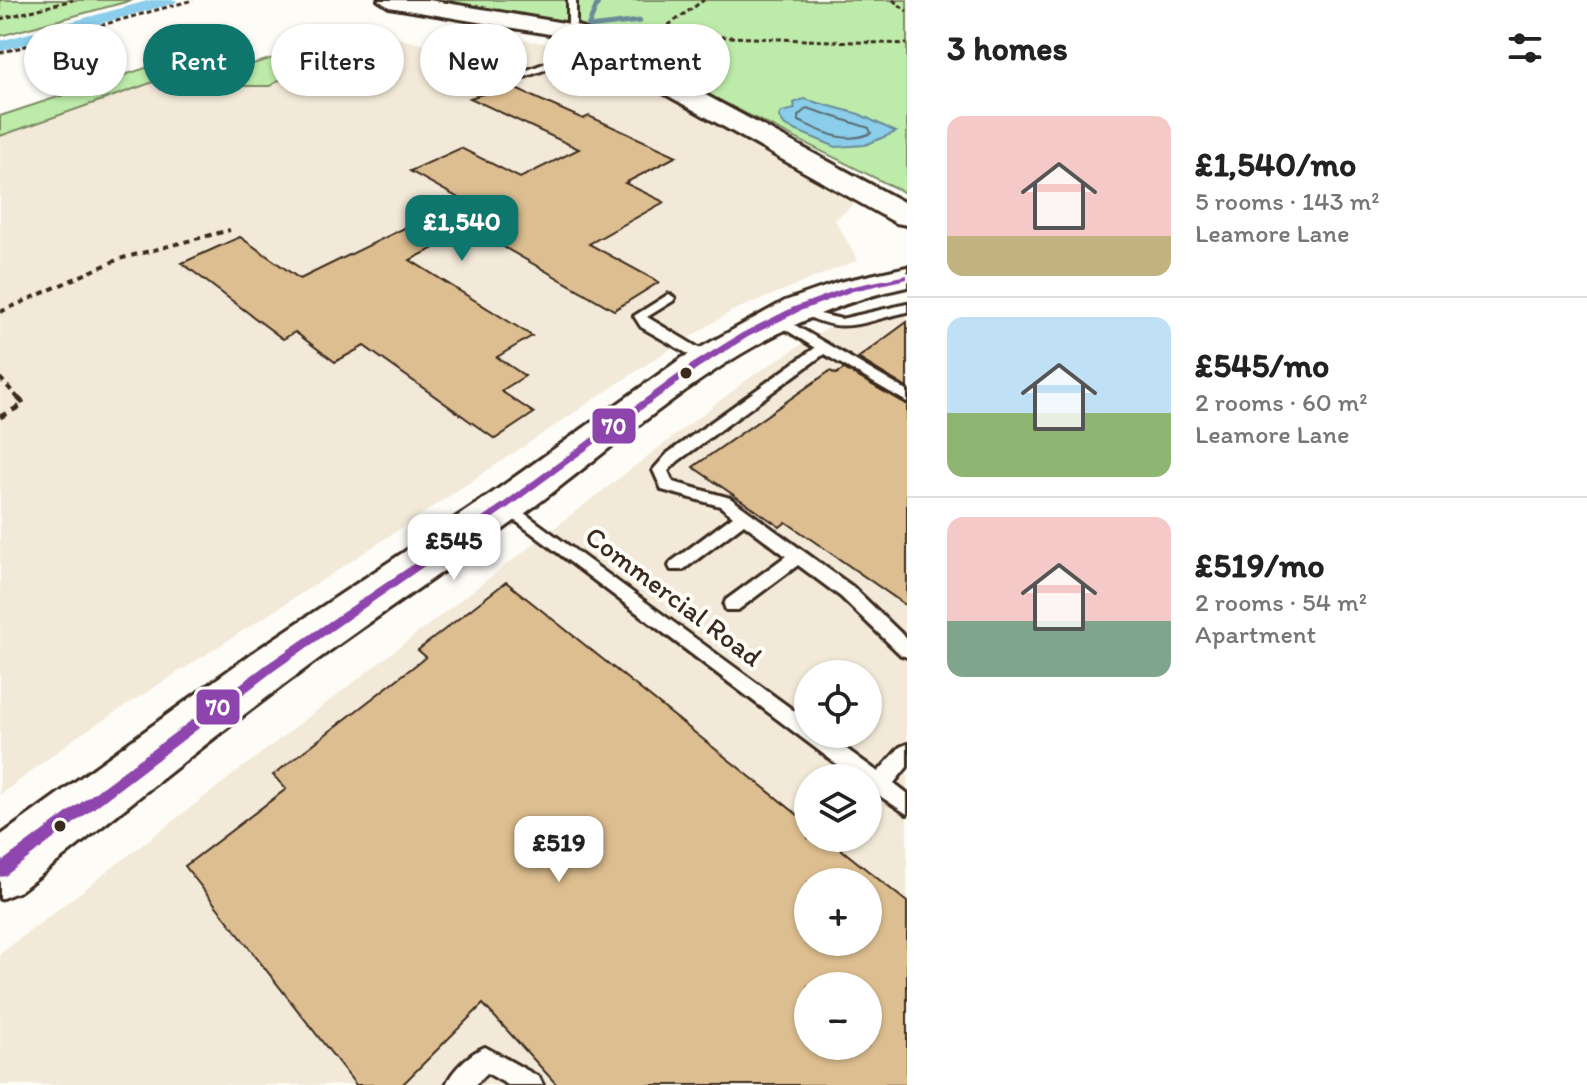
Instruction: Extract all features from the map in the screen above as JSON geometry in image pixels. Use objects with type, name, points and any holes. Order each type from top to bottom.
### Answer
[{"type":"street","points":[[389,0],[543,26]]},
{"type":"street","points":[[690,96],[907,216]]},
{"type":"street","points":[[0,871],[273,666],[505,505],[707,359],[788,312],[883,280],[907,277]]},
{"type":"lane","points":[[572,0],[572,24]]},
{"type":"lane","points":[[669,298],[640,316],[646,324],[707,359]]},
{"type":"lane","points":[[788,312],[842,326],[907,308]]},
{"type":"lane","points":[[788,312],[824,348],[907,397]]},
{"type":"lane","points":[[824,348],[673,457],[660,470],[667,486],[725,502],[847,592],[907,650]]},
{"type":"lane","name":"Commercial Road","points":[[505,505],[794,721]]},
{"type":"lane","points":[[677,566],[744,516]]},
{"type":"lane","points":[[732,605],[798,556]]},
{"type":"lane","name":"Commercial Road","points":[[830,748],[852,764]]},
{"type":"lane","points":[[882,783],[907,753]]},
{"type":"lane","name":"Commercial Road","points":[[882,786],[907,805]]},
{"type":"lane","points":[[458,1085],[485,1059],[531,1085]]},
{"type":"path","points":[[0,19],[70,0]]},
{"type":"path","points":[[0,53],[193,0]]},
{"type":"path","points":[[673,24],[678,17],[704,0]]},
{"type":"path","points":[[893,0],[907,11]]},
{"type":"path","points":[[730,37],[907,44]]},
{"type":"path","points":[[0,312],[119,259],[230,230]]},
{"type":"path","points":[[0,378],[24,404],[0,417]]},
{"type":"shaded area","points":[[404,40],[420,44],[420,96],[527,96],[527,40],[543,43],[543,96],[664,96],[863,196],[835,220],[858,260],[732,311],[656,358],[335,572],[75,738],[0,795],[0,116],[61,96],[127,96],[127,74],[143,69],[143,96],[255,96],[255,63],[271,59],[271,96],[404,96]]},
{"type":"shaded area","points":[[907,305],[907,1085],[0,1085],[0,954],[752,376],[837,322]]},
{"type":"green space","points":[[0,0],[133,0],[44,24],[24,24],[24,30],[0,36]]},
{"type":"green space","points":[[424,0],[907,0],[907,194],[711,96],[730,96],[730,24],[543,24],[543,27]]},
{"type":"green space","points":[[271,59],[271,85],[255,86],[255,63]]},
{"type":"green space","points":[[143,69],[143,86],[127,91],[127,74]]},
{"type":"green space","points":[[61,96],[114,96],[0,136],[0,116]]},
{"type":"water","points":[[804,99],[859,114],[896,132],[865,145],[836,147],[785,126],[779,117],[781,112],[795,109],[794,103]]},
{"type":"building","points":[[527,94],[583,119],[589,116],[677,156],[625,183],[664,202],[589,244],[659,282],[614,310],[472,229],[410,260],[532,336],[497,357],[525,376],[501,391],[534,413],[495,439],[364,346],[335,362],[295,332],[283,339],[182,263],[240,237],[300,279],[462,200],[410,171],[461,148],[520,178],[579,149],[470,98]]},
{"type":"building","points":[[907,322],[907,388],[858,358]]},
{"type":"building","points":[[844,369],[907,405],[907,606],[786,522],[780,527],[693,467],[830,371],[836,374]]},
{"type":"building","points":[[506,582],[794,812],[794,852],[844,852],[864,868],[794,868],[794,956],[882,956],[882,882],[907,902],[907,1085],[557,1085],[483,1004],[402,1085],[356,1085],[185,866],[286,789],[273,775],[426,657],[418,650]]},
{"type":"waterway","points":[[0,46],[169,0]]},
{"type":"waterway","points":[[589,24],[599,0]]},
{"type":"waterway","points":[[614,24],[640,21]]},
{"type":"transit line","name":"70","points":[[0,871],[271,667],[506,505],[695,366],[745,335],[797,309],[851,289],[907,277]]}]
